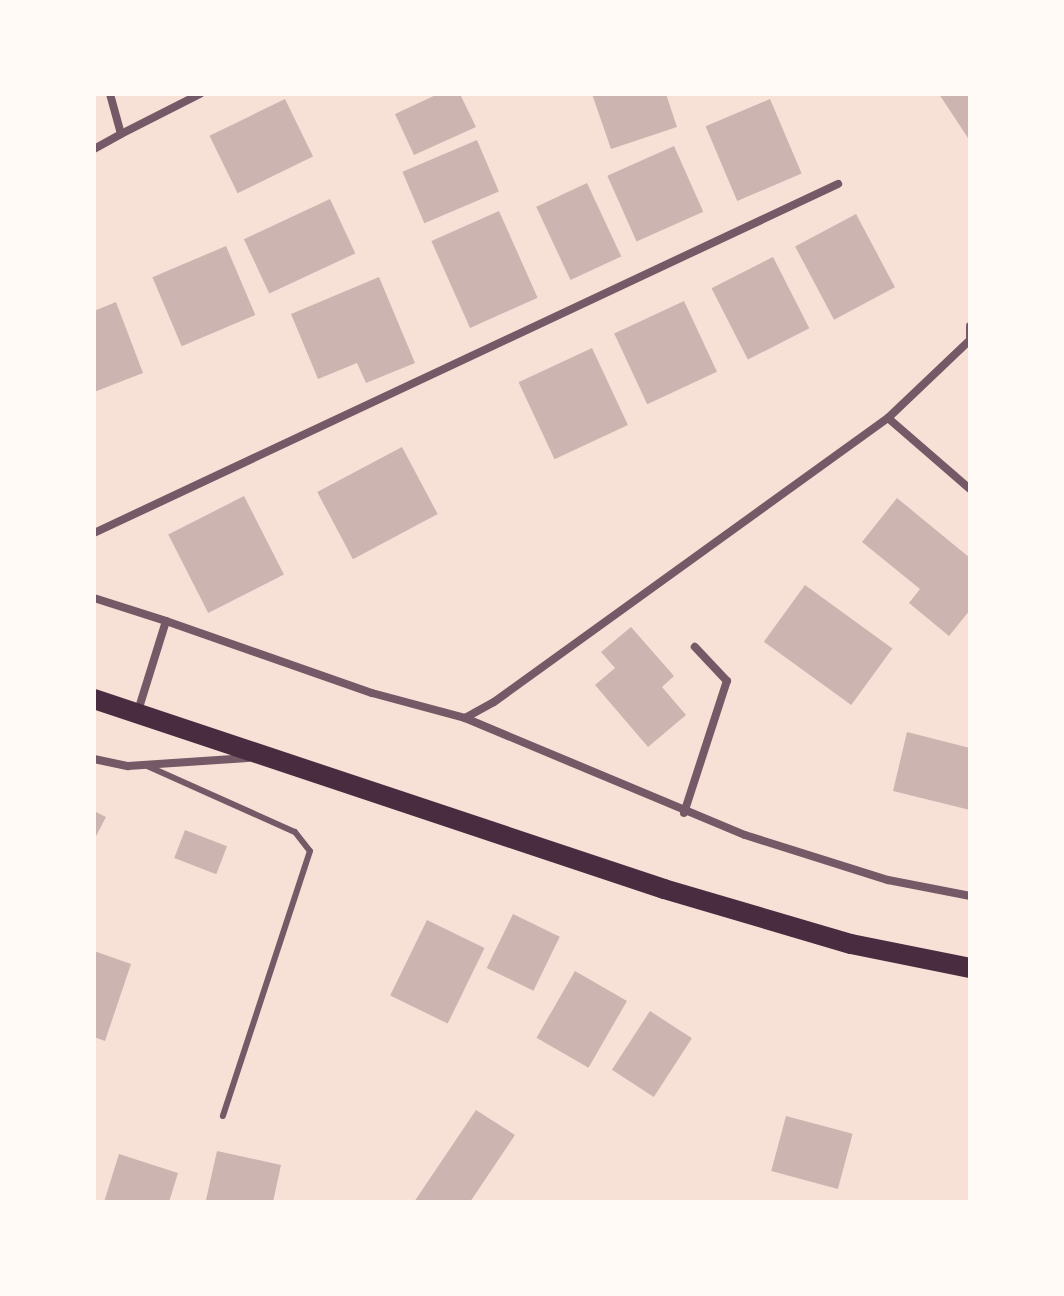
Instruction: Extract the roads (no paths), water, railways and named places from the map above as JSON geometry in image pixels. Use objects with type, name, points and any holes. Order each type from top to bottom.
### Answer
[{"type":"main road","points":[[94,699],[807,932],[970,968]]},
{"type":"street","points":[[110,94],[121,134]]},
{"type":"street","points":[[94,149],[200,94]]},
{"type":"street","points":[[94,533],[838,184]]},
{"type":"street","points":[[465,718],[494,702],[888,418],[970,340],[970,326]]},
{"type":"street","points":[[888,418],[970,489]]},
{"type":"street","points":[[94,598],[372,693],[465,718],[684,813],[888,880],[970,896]]},
{"type":"street","points":[[136,715],[166,621]]},
{"type":"street","points":[[684,813],[727,681],[695,647]]},
{"type":"street","points":[[94,759],[143,765],[265,757]]},
{"type":"lane","points":[[143,765],[295,832],[310,851],[223,1116]]}]
